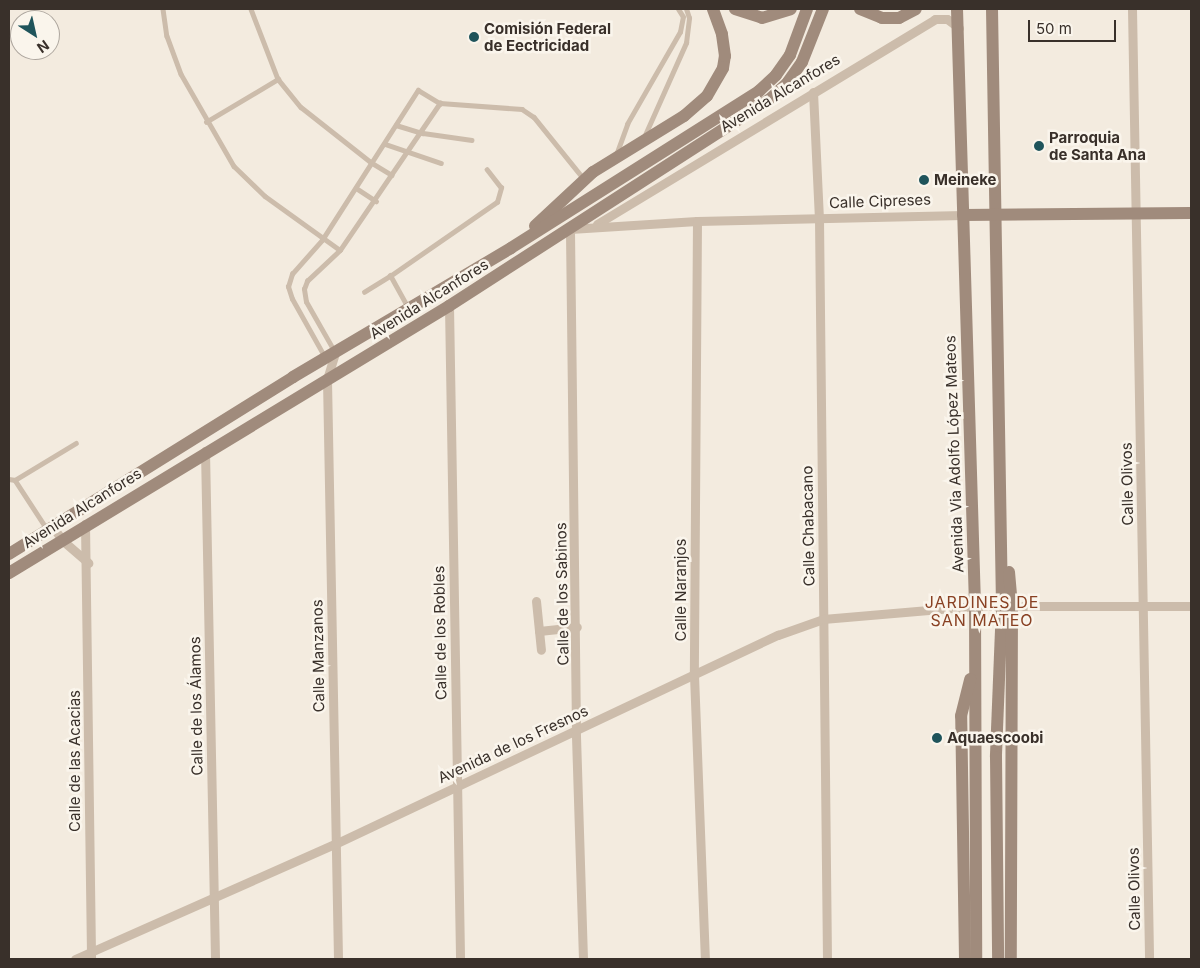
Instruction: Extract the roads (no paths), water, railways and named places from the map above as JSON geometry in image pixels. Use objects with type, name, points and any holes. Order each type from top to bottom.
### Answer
[{"type":"main road","points":[[511,248],[585,180],[615,158],[697,106],[716,81],[723,68],[724,46],[713,9]]},
{"type":"main road","points":[[736,9],[762,18],[791,9]]},
{"type":"main road","name":"Avenida Alcanfores","points":[[9,554],[330,356],[511,248],[759,90],[776,75],[790,55],[807,9]]},
{"type":"main road","name":"Avenida Alcanfores","points":[[9,573],[85,524],[449,306],[769,100],[788,82],[802,62],[823,9]]},
{"type":"main road","points":[[860,9],[882,18],[899,18],[916,9]]},
{"type":"main road","name":"Avenida Via Adolfo López Mateos","points":[[957,9],[975,606],[976,959]]},
{"type":"main road","points":[[992,9],[1000,487],[1007,605],[1011,959]]},
{"type":"main road","name":"Calle Cipreses","points":[[963,215],[1191,213]]},
{"type":"main road","points":[[998,959],[996,757],[1007,605]]},
{"type":"main road","points":[[965,959],[961,716],[975,659]]},
{"type":"street","name":"Calle Olivos","points":[[1132,9],[1148,959]]},
{"type":"street","name":"Avenida Alcanfores","points":[[594,226],[935,19],[947,19],[959,28]]},
{"type":"street","name":"Calle Chabacano","points":[[813,92],[819,219],[827,959]]},
{"type":"street","name":"Calle Cipreses","points":[[570,229],[697,221],[963,215]]},
{"type":"street","name":"Calle Naranjos","points":[[697,221],[694,675],[706,959]]},
{"type":"street","name":"Calle de los Sabinos","points":[[570,229],[577,627],[576,730],[583,959]]},
{"type":"street","name":"Calle de los Robles","points":[[449,306],[460,959]]},
{"type":"street","name":"Calle Manzanos","points":[[330,356],[327,380],[338,959]]},
{"type":"street","name":"Calle de los Álamos","points":[[205,452],[215,959]]},
{"type":"street","name":"Calle de las Acacias","points":[[85,524],[88,563],[91,956]]},
{"type":"street","points":[[50,528],[88,563]]},
{"type":"street","points":[[536,601],[541,650]]},
{"type":"street","points":[[1007,605],[1191,606]]},
{"type":"street","name":"Avenida de los Fresnos","points":[[76,959],[91,956],[214,897],[335,844],[456,785],[694,675],[823,619],[1007,605]]},
{"type":"street","points":[[539,631],[577,627]]},
{"type":"lane","points":[[164,9],[167,36],[181,74],[206,122],[234,166],[265,196],[322,240],[340,250]]},
{"type":"lane","points":[[250,9],[278,79],[301,108],[372,163],[392,174]]},
{"type":"lane","points":[[615,158],[627,124],[680,32],[683,18],[678,9]]},
{"type":"lane","points":[[643,141],[686,43],[689,18],[686,9]]},
{"type":"lane","points":[[206,122],[278,79]]},
{"type":"lane","points":[[330,356],[300,314],[288,287],[292,274],[322,240],[418,90],[440,103],[522,109],[534,117],[585,180]]},
{"type":"lane","points":[[330,356],[310,309],[304,289],[307,280],[340,250],[376,201],[392,174],[423,133],[440,103]]},
{"type":"lane","points":[[396,124],[423,133],[472,140]]},
{"type":"lane","points":[[385,144],[408,154],[441,163]]},
{"type":"lane","points":[[364,292],[496,202],[502,188],[487,170]]},
{"type":"lane","points":[[356,188],[376,201]]},
{"type":"lane","points":[[390,276],[409,309]]},
{"type":"lane","points":[[300,314],[310,309]]},
{"type":"lane","points":[[9,479],[15,480],[76,443]]},
{"type":"lane","points":[[15,480],[50,528]]},
{"type":"place","name":"Comisión Federal de Eectricidad","points":[[474,37]]},
{"type":"place","name":"Parroquia de Santa Ana","points":[[1039,146]]},
{"type":"place","name":"Meineke","points":[[924,180]]},
{"type":"place","name":"Aquaescoobi","points":[[937,738]]},
{"type":"district","name":"JARDINES DE SAN MATEO","points":[[982,611]]}]
